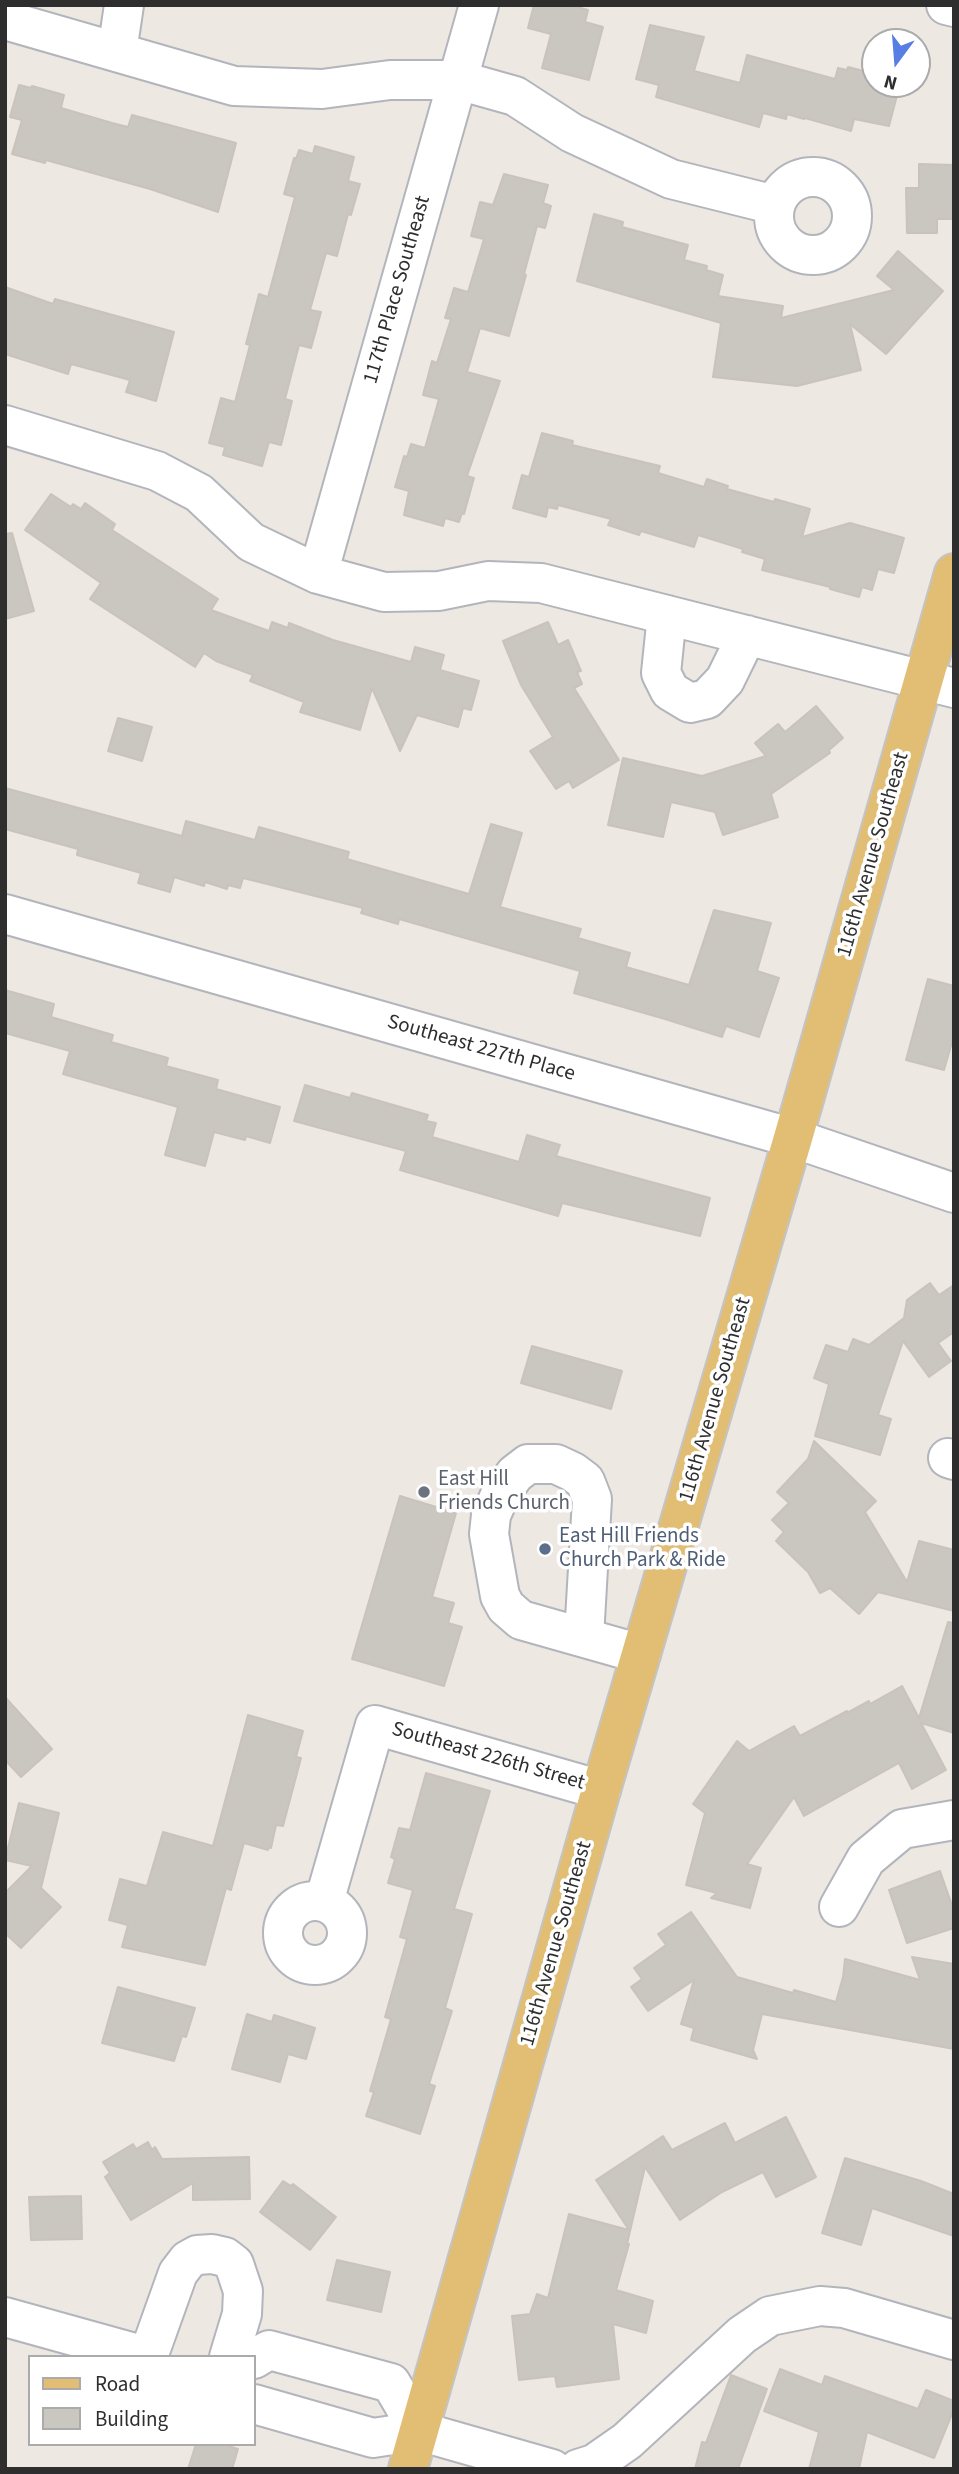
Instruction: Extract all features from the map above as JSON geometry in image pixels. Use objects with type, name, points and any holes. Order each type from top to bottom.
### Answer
[{"type":"main road","name":"116th Avenue Southeast","points":[[408,2469],[601,1790],[793,1138],[939,684],[954,573]]},
{"type":"street","points":[[117,52],[124,5]]},
{"type":"street","name":"117th Place Southeast","points":[[318,574],[479,5]]},
{"type":"street","points":[[946,5],[954,8]]},
{"type":"street","points":[[24,18],[117,52],[234,86],[322,89],[390,80],[458,80],[514,96],[572,133],[671,179],[775,205]]},
{"type":"street","points":[[6,427],[157,471],[199,492],[251,542],[318,574],[384,592],[439,591],[488,581],[541,583],[939,684]]},
{"type":"street","points":[[667,615],[662,673],[670,691],[690,703],[707,699],[725,680],[747,635]]},
{"type":"street","name":"Southeast 227th Place","points":[[5,914],[793,1138],[954,1193]]},
{"type":"street","points":[[584,1637],[641,1654]]},
{"type":"street","name":"Southeast 226th Street","points":[[324,1902],[375,1725],[601,1790]]},
{"type":"street","points":[[839,1907],[866,1859],[902,1829],[954,1820]]},
{"type":"street","points":[[150,2355],[178,2273],[188,2260],[197,2255],[225,2257],[234,2264],[243,2291],[242,2314],[230,2355]]},
{"type":"street","points":[[578,2469],[594,2464],[627,2441],[742,2335],[770,2316],[820,2306],[844,2308],[954,2340]]},
{"type":"street","points":[[5,2318],[142,2355]]},
{"type":"street","points":[[256,2358],[270,2350],[391,2382],[419,2431]]},
{"type":"street","points":[[256,2405],[373,2438],[419,2431],[552,2469]]},
{"type":"building","points":[[534,5],[570,5],[588,10],[585,22],[603,27],[589,80],[542,68],[551,34],[528,28]]},
{"type":"building","points":[[650,25],[704,37],[694,71],[740,83],[747,55],[835,79],[838,68],[847,70],[848,67],[861,70],[861,98],[896,98],[889,126],[854,119],[851,131],[787,114],[786,119],[763,113],[759,127],[656,97],[659,85],[636,79]]},
{"type":"building","points":[[19,85],[64,95],[61,108],[112,123],[128,127],[132,115],[236,143],[218,212],[150,189],[46,160],[45,163],[12,154],[22,120],[10,117]]},
{"type":"building","points":[[315,146],[354,157],[348,181],[360,184],[351,215],[348,214],[337,256],[326,253],[310,310],[321,312],[311,348],[299,345],[285,399],[292,401],[281,445],[269,442],[262,466],[223,455],[225,447],[209,443],[221,398],[235,402],[250,345],[246,344],[259,294],[268,297],[295,197],[284,194],[294,158],[296,159],[299,150],[313,154]]},
{"type":"building","points":[[919,164],[954,165],[954,219],[937,219],[937,233],[907,233],[906,188],[919,188]]},
{"type":"building","points":[[504,174],[548,185],[543,203],[551,206],[545,228],[537,226],[509,336],[480,328],[467,372],[500,381],[467,476],[474,478],[464,514],[462,513],[459,522],[445,518],[443,526],[404,515],[409,491],[395,487],[404,456],[407,457],[411,444],[425,448],[439,399],[423,395],[432,361],[437,363],[451,319],[445,318],[454,288],[468,292],[484,239],[471,236],[480,202],[493,205]]},
{"type":"building","points":[[594,214],[623,222],[622,227],[688,245],[684,260],[707,266],[706,270],[723,275],[718,296],[783,306],[781,318],[894,290],[877,276],[898,251],[943,291],[886,354],[850,324],[861,370],[797,386],[713,377],[721,323],[577,281]]},
{"type":"building","points":[[5,287],[53,304],[55,299],[174,332],[156,401],[126,392],[130,380],[71,364],[68,374],[5,354]]},
{"type":"building","points":[[542,433],[573,441],[572,445],[660,466],[658,473],[704,487],[707,479],[728,486],[727,489],[810,509],[802,537],[850,523],[904,538],[894,573],[878,569],[872,590],[862,587],[859,597],[762,570],[765,559],[698,535],[694,547],[641,531],[639,535],[608,525],[611,519],[558,505],[557,509],[548,507],[546,517],[513,508],[522,475],[529,477]]},
{"type":"building","points":[[51,494],[71,507],[73,504],[81,509],[85,503],[115,524],[112,530],[218,599],[211,610],[269,631],[272,622],[288,628],[289,623],[333,640],[411,662],[415,647],[444,655],[440,670],[479,681],[471,710],[463,708],[458,727],[417,715],[400,751],[372,688],[360,730],[300,712],[304,702],[250,681],[253,675],[216,661],[204,653],[195,667],[90,599],[101,583],[25,530]]},
{"type":"building","points":[[12,533],[34,611],[5,619],[5,534]]},
{"type":"building","points":[[548,622],[558,645],[568,640],[581,671],[577,672],[582,684],[574,688],[619,760],[573,788],[569,781],[556,789],[530,751],[553,737],[521,685],[503,641]]},
{"type":"building","points":[[816,706],[843,738],[829,750],[830,753],[771,794],[778,817],[723,835],[715,812],[671,802],[663,837],[608,825],[623,758],[702,776],[766,756],[755,743],[778,724],[785,732]]},
{"type":"building","points":[[118,718],[152,727],[142,761],[108,751]]},
{"type":"building","points":[[5,788],[182,836],[186,821],[255,840],[259,827],[349,852],[347,859],[469,894],[491,824],[522,833],[500,907],[581,929],[578,938],[630,953],[626,967],[689,985],[714,910],[771,923],[757,971],[779,978],[759,1037],[726,1026],[722,1037],[574,993],[580,971],[399,919],[398,924],[361,913],[363,908],[243,878],[240,888],[228,885],[227,889],[205,882],[204,886],[174,877],[170,892],[138,883],[141,873],[77,855],[78,849],[5,829]]},
{"type":"building","points":[[928,979],[954,986],[954,1035],[944,1070],[906,1060]]},
{"type":"building","points":[[5,990],[54,1004],[51,1017],[113,1035],[111,1042],[168,1058],[166,1066],[218,1080],[216,1089],[280,1107],[270,1143],[246,1136],[245,1140],[214,1132],[205,1166],[165,1155],[178,1107],[63,1074],[70,1051],[5,1033]]},
{"type":"building","points":[[305,1085],[350,1098],[352,1093],[428,1115],[426,1121],[436,1123],[432,1137],[519,1162],[527,1135],[560,1145],[556,1156],[710,1198],[700,1236],[562,1203],[558,1216],[400,1170],[406,1151],[294,1121]]},
{"type":"building","points":[[930,1283],[939,1295],[954,1285],[954,1332],[938,1343],[951,1361],[929,1377],[903,1341],[878,1415],[891,1419],[880,1455],[815,1436],[829,1384],[814,1378],[826,1345],[848,1352],[853,1339],[869,1345],[904,1318],[907,1300]]},
{"type":"building","points":[[532,1346],[622,1371],[611,1409],[521,1383]]},
{"type":"building","points":[[814,1441],[876,1501],[865,1512],[907,1582],[919,1541],[954,1550],[954,1611],[878,1592],[859,1614],[830,1588],[820,1593],[808,1572],[776,1541],[784,1532],[772,1520],[789,1503],[777,1492],[808,1459]]},
{"type":"building","points":[[400,1496],[456,1513],[432,1597],[454,1603],[448,1623],[462,1627],[444,1686],[352,1659]]},
{"type":"building","points":[[948,1622],[954,1623],[954,1733],[921,1723],[946,1770],[912,1789],[899,1763],[804,1816],[794,1797],[747,1864],[761,1868],[750,1908],[711,1898],[717,1893],[686,1885],[705,1813],[693,1804],[737,1741],[749,1751],[794,1726],[800,1736],[902,1686],[919,1718]]},
{"type":"building","points":[[5,1697],[52,1749],[21,1777],[5,1760]]},
{"type":"building","points":[[248,1715],[303,1731],[296,1757],[301,1758],[283,1826],[276,1825],[271,1848],[268,1850],[244,1843],[231,1890],[226,1888],[205,1965],[122,1947],[128,1925],[109,1920],[120,1879],[147,1886],[163,1832],[213,1846]]},
{"type":"building","points":[[426,1773],[490,1791],[454,1909],[472,1914],[445,2008],[452,2011],[429,2084],[435,2086],[420,2134],[366,2116],[374,2092],[370,2091],[391,2019],[385,2017],[407,1939],[400,1937],[413,1890],[388,1883],[395,1859],[391,1857],[399,1828],[410,1830]]},
{"type":"building","points":[[19,1803],[59,1813],[41,1888],[61,1907],[21,1948],[5,1933],[5,1893],[32,1866],[5,1860]]},
{"type":"building","points":[[940,1871],[954,1911],[954,1928],[907,1943],[889,1890]]},
{"type":"building","points":[[691,1912],[737,1977],[836,2002],[845,1959],[920,1980],[912,1957],[954,1964],[954,2049],[762,2014],[753,2050],[757,2059],[691,2040],[694,2028],[681,2024],[694,1980],[648,2011],[631,1987],[642,1979],[634,1968],[666,1945],[658,1934]]},
{"type":"building","points":[[118,1987],[195,2008],[186,2037],[182,2036],[174,2061],[102,2043]]},
{"type":"building","points":[[247,2014],[272,2022],[274,2015],[315,2028],[306,2059],[288,2054],[280,2082],[232,2069]]},
{"type":"building","points":[[786,2117],[816,2177],[776,2197],[763,2172],[722,2192],[680,2220],[645,2167],[616,2290],[653,2301],[646,2333],[613,2324],[619,2379],[557,2387],[555,2376],[519,2380],[512,2316],[530,2314],[537,2294],[548,2298],[569,2214],[629,2230],[596,2180],[663,2136],[672,2150],[725,2123],[735,2143]]},
{"type":"building","points":[[148,2142],[152,2150],[155,2147],[162,2159],[249,2157],[250,2199],[193,2200],[193,2183],[131,2220],[105,2177],[110,2173],[103,2162],[133,2144],[136,2149]]},
{"type":"building","points":[[845,2158],[954,2194],[954,2236],[872,2208],[861,2245],[822,2233]]},
{"type":"building","points":[[283,2181],[291,2186],[293,2184],[336,2217],[310,2250],[260,2212]]},
{"type":"building","points":[[81,2196],[82,2239],[31,2240],[29,2197]]},
{"type":"building","points":[[337,2260],[390,2272],[381,2312],[327,2300]]},
{"type":"building","points":[[780,2369],[822,2385],[825,2376],[918,2409],[926,2390],[954,2401],[954,2409],[934,2458],[867,2432],[859,2469],[809,2469],[819,2432],[764,2411]]},
{"type":"building","points":[[731,2375],[767,2389],[738,2469],[695,2469],[702,2442],[706,2443]]},
{"type":"building","points":[[195,2446],[228,2446],[238,2449],[232,2469],[188,2469]]},
{"type":"place","name":"East Hill Friends Church","points":[[424,1492]]},
{"type":"place","name":"East Hill Friends Church Park & Ride","points":[[545,1549]]}]
